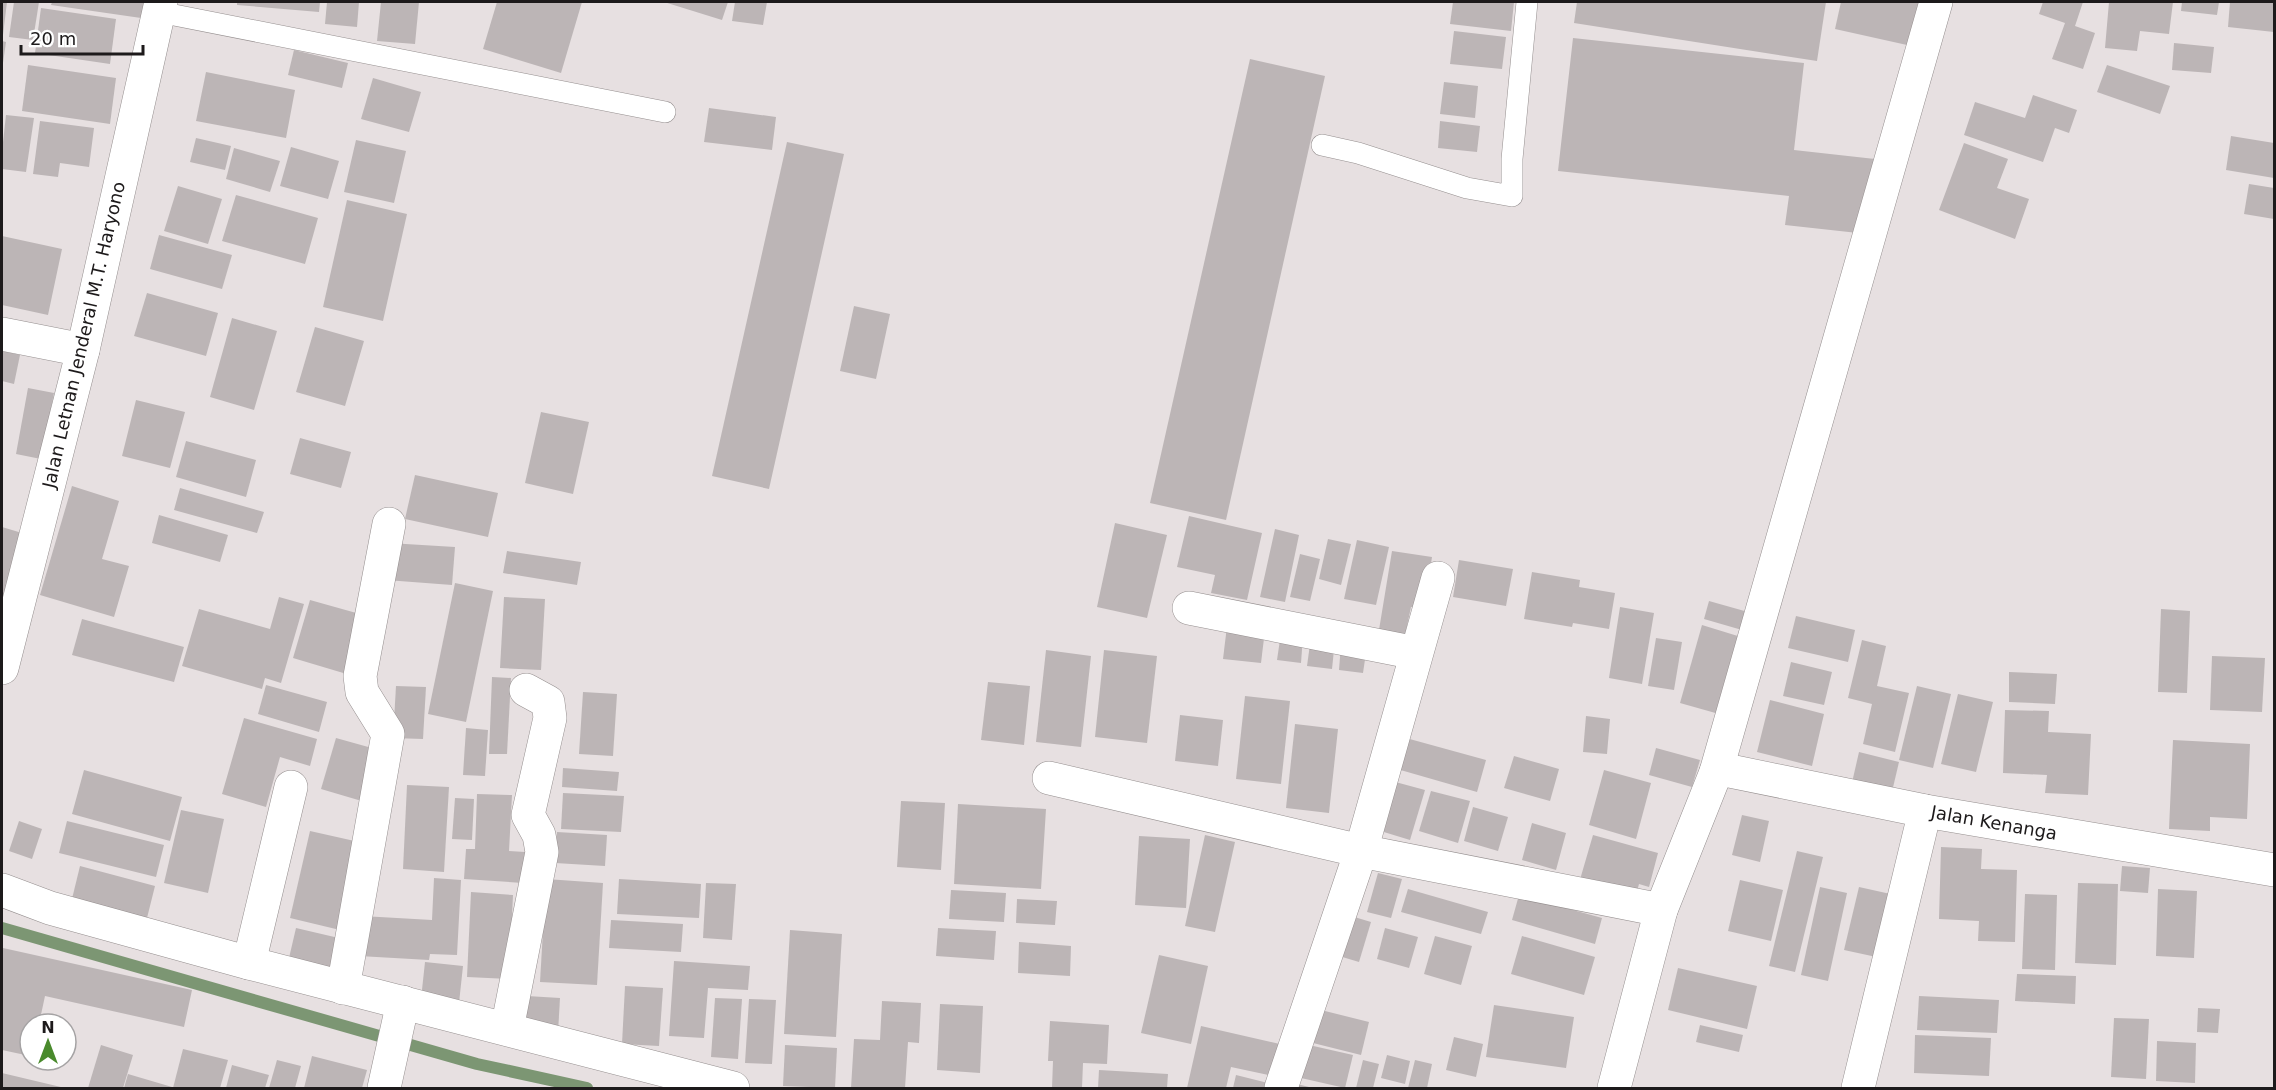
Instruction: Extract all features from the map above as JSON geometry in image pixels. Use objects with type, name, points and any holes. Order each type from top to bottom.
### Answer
[{"type":"street","points":[[1614,1089],[1661,910],[1716,772],[1936,2]]},
{"type":"street","name":"Jalan Letnan Jenderal M.T. Haryono","points":[[2,668],[83,350],[160,7]]},
{"type":"street","points":[[2,334],[83,350]]},
{"type":"street","points":[[344,988],[388,734],[362,692],[360,676],[389,524]]},
{"type":"street","points":[[1281,1089],[1360,851],[1438,578]]},
{"type":"street","points":[[1189,608],[1416,653]]},
{"type":"street","points":[[507,1029],[542,852],[539,835],[528,815],[550,718],[548,702],[526,690]]},
{"type":"street","name":"Jalan Kenanga","points":[[1716,772],[1725,771],[1925,811],[2274,870]]},
{"type":"street","points":[[1049,778],[1360,851],[1661,910]]},
{"type":"street","points":[[249,963],[291,787]]},
{"type":"street","points":[[1858,1089],[1925,811]]},
{"type":"street","points":[[2,890],[50,908],[344,988],[401,1013],[507,1029],[651,1078],[733,1089]]},
{"type":"street","points":[[384,1089],[401,1013]]},
{"type":"lane","points":[[1322,145],[1358,153],[1467,188],[1512,196],[1512,159],[1527,2]]},
{"type":"lane","points":[[160,7],[664,112]]},
{"type":"building","points":[[2,2],[7,2],[3,35],[2,35]]},
{"type":"building","points":[[14,2],[39,2],[33,40],[9,37]]},
{"type":"building","points":[[52,2],[150,2],[148,19],[51,5]]},
{"type":"building","points":[[237,2],[320,2],[319,12],[237,5]]},
{"type":"building","points":[[327,2],[359,2],[357,27],[325,24]]},
{"type":"building","points":[[381,2],[419,2],[415,44],[377,41]]},
{"type":"building","points":[[497,2],[582,2],[561,73],[483,49]]},
{"type":"building","points":[[664,2],[728,2],[722,20]]},
{"type":"building","points":[[735,2],[767,2],[763,25],[732,21]]},
{"type":"building","points":[[1453,2],[1514,2],[1511,31],[1450,24]]},
{"type":"building","points":[[1577,2],[1826,2],[1817,61],[1574,23]]},
{"type":"building","points":[[1841,2],[1926,2],[1916,47],[1835,29]]},
{"type":"building","points":[[2043,2],[2083,2],[2075,26],[2095,33],[2083,69],[2052,59],[2065,23],[2039,14]]},
{"type":"building","points":[[2109,2],[2173,2],[2169,34],[2140,31],[2137,51],[2105,48]]},
{"type":"building","points":[[2182,2],[2219,2],[2217,15],[2181,11]]},
{"type":"building","points":[[2230,2],[2274,2],[2274,32],[2228,27]]},
{"type":"building","points":[[41,8],[116,19],[110,64],[35,53]]},
{"type":"building","points":[[1454,31],[1506,37],[1502,69],[1450,64]]},
{"type":"building","points":[[1573,38],[1804,63],[1794,150],[1875,159],[1867,234],[1785,225],[1789,196],[1558,171]]},
{"type":"building","points":[[2,41],[6,42],[3,63],[2,63]]},
{"type":"building","points":[[2174,43],[2214,47],[2211,73],[2172,70]]},
{"type":"building","points":[[294,50],[348,63],[342,88],[288,75]]},
{"type":"building","points":[[1250,59],[1325,76],[1226,520],[1150,503]]},
{"type":"building","points":[[28,65],[116,78],[110,124],[22,111]]},
{"type":"building","points":[[2107,65],[2170,86],[2160,114],[2097,92]]},
{"type":"building","points":[[206,72],[295,90],[286,138],[196,121]]},
{"type":"building","points":[[373,78],[421,92],[409,132],[361,119]]},
{"type":"building","points":[[1444,82],[1478,86],[1475,118],[1440,114]]},
{"type":"building","points":[[2033,95],[2077,110],[2069,133],[2055,128],[2043,162],[1964,135],[1975,102],[2025,118]]},
{"type":"building","points":[[709,108],[776,117],[772,150],[704,142]]},
{"type":"building","points":[[6,115],[34,118],[26,172],[2,169]]},
{"type":"building","points":[[40,121],[94,128],[89,167],[60,163],[58,177],[33,174]]},
{"type":"building","points":[[1440,121],[1480,126],[1477,152],[1438,148]]},
{"type":"building","points":[[2231,136],[2274,143],[2274,178],[2226,170]]},
{"type":"building","points":[[196,138],[231,146],[225,170],[190,162]]},
{"type":"building","points":[[356,140],[406,151],[394,203],[344,192]]},
{"type":"building","points":[[787,142],[844,154],[769,489],[712,476]]},
{"type":"building","points":[[1964,143],[2008,159],[1997,188],[2029,199],[2015,239],[1939,210]]},
{"type":"building","points":[[291,147],[339,161],[328,199],[280,186]]},
{"type":"building","points":[[234,148],[280,161],[270,192],[226,179]]},
{"type":"building","points":[[2249,184],[2274,188],[2274,219],[2244,214]]},
{"type":"building","points":[[178,186],[222,199],[208,244],[164,231]]},
{"type":"building","points":[[236,195],[318,218],[305,264],[222,241]]},
{"type":"building","points":[[347,200],[407,214],[383,321],[323,307]]},
{"type":"building","points":[[159,235],[232,255],[222,289],[150,269]]},
{"type":"building","points":[[2,236],[62,249],[48,315],[2,305]]},
{"type":"building","points":[[147,293],[218,313],[206,356],[134,336]]},
{"type":"building","points":[[854,306],[890,314],[876,379],[840,371]]},
{"type":"building","points":[[232,318],[277,331],[254,410],[210,397]]},
{"type":"building","points":[[315,327],[364,341],[345,406],[296,392]]},
{"type":"building","points":[[2,351],[20,355],[14,384],[2,381]]},
{"type":"building","points":[[28,388],[54,393],[41,459],[16,454]]},
{"type":"building","points":[[136,400],[185,412],[170,468],[122,456]]},
{"type":"building","points":[[541,412],[589,422],[573,494],[525,483]]},
{"type":"building","points":[[300,438],[351,452],[341,488],[290,474]]},
{"type":"building","points":[[186,441],[256,460],[246,497],[176,477]]},
{"type":"building","points":[[415,475],[498,493],[488,537],[405,519]]},
{"type":"building","points":[[72,486],[119,501],[102,559],[129,566],[114,617],[40,595]]},
{"type":"building","points":[[180,488],[264,512],[257,533],[174,510]]},
{"type":"building","points":[[159,515],[228,535],[220,562],[152,543]]},
{"type":"building","points":[[1189,516],[1262,533],[1247,600],[1211,593],[1215,575],[1177,567]]},
{"type":"building","points":[[1115,523],[1167,535],[1147,618],[1097,607]]},
{"type":"building","points":[[2,527],[22,533],[2,615]]},
{"type":"building","points":[[1275,529],[1299,535],[1285,602],[1260,597]]},
{"type":"building","points":[[1328,539],[1351,544],[1341,585],[1319,579]]},
{"type":"building","points":[[1357,540],[1389,547],[1376,605],[1344,599]]},
{"type":"building","points":[[389,543],[455,547],[452,585],[386,580]]},
{"type":"building","points":[[507,551],[581,562],[577,585],[503,573]]},
{"type":"building","points":[[1392,551],[1432,557],[1424,609],[1411,607],[1404,640],[1378,636]]},
{"type":"building","points":[[1300,554],[1320,559],[1310,601],[1290,597]]},
{"type":"building","points":[[1459,560],[1513,569],[1506,606],[1453,597]]},
{"type":"building","points":[[1532,572],[1580,580],[1579,587],[1615,593],[1609,629],[1573,623],[1572,627],[1524,619]]},
{"type":"building","points":[[455,583],[493,591],[466,722],[428,714]]},
{"type":"building","points":[[279,597],[304,604],[281,683],[265,678],[262,689],[182,666],[199,609],[270,629]]},
{"type":"building","points":[[504,597],[545,599],[541,670],[500,668]]},
{"type":"building","points":[[310,600],[367,616],[350,675],[293,658]]},
{"type":"building","points":[[1709,601],[1748,612],[1742,630],[1704,619]]},
{"type":"building","points":[[1620,607],[1654,613],[1642,684],[1609,678]]},
{"type":"building","points":[[2161,609],[2190,611],[2187,693],[2158,692]]},
{"type":"building","points":[[1796,616],[1855,630],[1848,662],[1788,648]]},
{"type":"building","points":[[82,619],[184,647],[174,682],[72,655]]},
{"type":"building","points":[[1702,625],[1741,637],[1719,714],[1680,703]]},
{"type":"building","points":[[1227,626],[1265,630],[1261,663],[1223,659]]},
{"type":"building","points":[[1281,633],[1303,636],[1301,663],[1277,660]]},
{"type":"building","points":[[1311,637],[1335,640],[1332,669],[1307,666]]},
{"type":"building","points":[[1656,638],[1682,642],[1674,690],[1648,686]]},
{"type":"building","points":[[1862,640],[1886,646],[1877,686],[1909,693],[1895,752],[1863,744],[1872,704],[1848,698]]},
{"type":"building","points":[[1341,644],[1367,646],[1363,673],[1339,670]]},
{"type":"building","points":[[1046,650],[1091,656],[1081,747],[1036,742]]},
{"type":"building","points":[[1104,650],[1157,656],[1147,743],[1095,737]]},
{"type":"building","points":[[2212,656],[2265,658],[2262,712],[2210,710]]},
{"type":"building","points":[[1791,662],[1832,672],[1824,705],[1783,696]]},
{"type":"building","points":[[2009,672],[2057,674],[2055,704],[2009,702]]},
{"type":"building","points":[[492,677],[511,678],[507,754],[489,754]]},
{"type":"building","points":[[988,682],[1030,686],[1024,745],[981,740]]},
{"type":"building","points":[[266,685],[327,702],[319,732],[258,714]]},
{"type":"building","points":[[396,686],[426,687],[423,739],[393,738]]},
{"type":"building","points":[[1917,686],[1951,694],[1933,768],[1899,760]]},
{"type":"building","points":[[583,692],[617,694],[613,756],[579,754]]},
{"type":"building","points":[[1958,694],[1993,702],[1976,772],[1941,764]]},
{"type":"building","points":[[1245,696],[1290,701],[1281,784],[1236,779]]},
{"type":"building","points":[[1770,700],[1824,714],[1812,766],[1757,752]]},
{"type":"building","points":[[2005,710],[2049,711],[2048,732],[2091,734],[2088,795],[2045,793],[2047,775],[2003,773]]},
{"type":"building","points":[[1180,715],[1223,720],[1218,766],[1175,761]]},
{"type":"building","points":[[1586,716],[1610,719],[1607,754],[1583,752]]},
{"type":"building","points":[[244,718],[317,739],[310,766],[280,757],[266,807],[222,794]]},
{"type":"building","points":[[1295,724],[1338,729],[1329,813],[1286,808]]},
{"type":"building","points":[[466,728],[488,730],[485,776],[463,775]]},
{"type":"building","points":[[336,738],[379,750],[365,802],[321,789]]},
{"type":"building","points":[[1406,738],[1486,760],[1477,792],[1397,769]]},
{"type":"building","points":[[2173,740],[2250,744],[2247,819],[2210,817],[2210,831],[2169,829]]},
{"type":"building","points":[[1656,748],[1700,760],[1692,787],[1649,775]]},
{"type":"building","points":[[1859,752],[1899,762],[1891,796],[1851,787]]},
{"type":"building","points":[[1514,756],[1559,769],[1550,801],[1504,788]]},
{"type":"building","points":[[563,768],[619,772],[617,791],[562,787]]},
{"type":"building","points":[[84,770],[182,797],[170,841],[72,814]]},
{"type":"building","points":[[1604,770],[1651,783],[1636,839],[1589,825]]},
{"type":"building","points":[[1388,780],[1425,790],[1410,840],[1374,829]]},
{"type":"building","points":[[407,785],[449,787],[444,872],[403,869]]},
{"type":"building","points":[[1431,791],[1470,801],[1458,843],[1419,831]]},
{"type":"building","points":[[563,793],[624,796],[621,832],[561,829]]},
{"type":"building","points":[[477,794],[512,795],[509,851],[525,852],[523,883],[464,879],[466,849],[475,849]]},
{"type":"building","points":[[455,798],[474,799],[472,840],[452,839]]},
{"type":"building","points":[[901,801],[945,803],[941,870],[897,867]]},
{"type":"building","points":[[958,804],[1046,809],[1041,889],[954,884]]},
{"type":"building","points":[[1473,807],[1508,817],[1498,851],[1464,841]]},
{"type":"building","points":[[181,810],[224,819],[208,893],[164,883]]},
{"type":"building","points":[[1742,815],[1769,821],[1760,862],[1732,855]]},
{"type":"building","points":[[19,821],[42,829],[32,859],[9,851]]},
{"type":"building","points":[[67,821],[164,845],[156,877],[59,853]]},
{"type":"building","points":[[1532,823],[1566,833],[1556,870],[1522,860]]},
{"type":"building","points":[[310,831],[359,842],[340,930],[290,918]]},
{"type":"building","points":[[557,832],[607,835],[605,866],[555,863]]},
{"type":"building","points":[[1205,835],[1235,842],[1215,932],[1185,926]]},
{"type":"building","points":[[1593,835],[1658,853],[1649,887],[1639,884],[1635,899],[1579,883]]},
{"type":"building","points":[[1139,836],[1190,839],[1186,908],[1135,905]]},
{"type":"building","points":[[1941,847],[1982,849],[1981,869],[2017,870],[2015,942],[1978,941],[1979,921],[1939,919]]},
{"type":"building","points":[[1797,851],[1823,857],[1795,972],[1769,966]]},
{"type":"building","points":[[80,866],[155,886],[146,922],[71,903]]},
{"type":"building","points":[[2122,866],[2150,868],[2148,893],[2120,891]]},
{"type":"building","points":[[1378,873],[1402,879],[1391,918],[1367,912]]},
{"type":"building","points":[[434,878],[461,880],[457,955],[430,954],[429,960],[359,956],[362,916],[432,920]]},
{"type":"building","points":[[546,879],[603,883],[597,985],[540,982]]},
{"type":"building","points":[[619,879],[701,884],[699,918],[617,914]]},
{"type":"building","points":[[1740,880],[1783,890],[1771,941],[1728,931]]},
{"type":"building","points":[[706,883],[736,884],[732,940],[703,938]]},
{"type":"building","points":[[2078,883],[2118,884],[2116,965],[2075,963]]},
{"type":"building","points":[[1820,887],[1847,893],[1828,981],[1801,975]]},
{"type":"building","points":[[1859,887],[1895,895],[1881,958],[1844,950]]},
{"type":"building","points":[[1408,889],[1488,912],[1481,934],[1401,912]]},
{"type":"building","points":[[2158,889],[2197,891],[2194,958],[2156,956]]},
{"type":"building","points":[[951,890],[1006,893],[1004,922],[949,919]]},
{"type":"building","points":[[471,892],[513,895],[509,979],[467,977]]},
{"type":"building","points":[[2025,894],[2057,895],[2055,970],[2022,969]]},
{"type":"building","points":[[1519,895],[1602,918],[1595,944],[1512,920]]},
{"type":"building","points":[[1017,899],[1057,901],[1055,925],[1016,923]]},
{"type":"building","points":[[1341,913],[1371,922],[1359,962],[1329,953]]},
{"type":"building","points":[[611,920],[683,924],[681,952],[609,948]]},
{"type":"building","points":[[296,928],[343,939],[336,970],[289,958]]},
{"type":"building","points":[[938,928],[996,931],[994,960],[936,956]]},
{"type":"building","points":[[1385,928],[1418,937],[1409,968],[1377,959]]},
{"type":"building","points":[[790,930],[842,934],[836,1037],[784,1034]]},
{"type":"building","points":[[1435,936],[1472,946],[1461,985],[1424,974]]},
{"type":"building","points":[[1522,936],[1595,957],[1584,995],[1511,974]]},
{"type":"building","points":[[1019,942],[1071,946],[1070,976],[1018,973]]},
{"type":"building","points":[[3,948],[192,990],[184,1027],[45,996],[42,1012],[18,1012],[18,1053],[2,1050]]},
{"type":"building","points":[[1159,955],[1208,966],[1191,1044],[1141,1033]]},
{"type":"building","points":[[674,961],[750,966],[748,990],[708,988],[704,1038],[669,1036]]},
{"type":"building","points":[[425,962],[463,966],[459,1003],[421,999]]},
{"type":"building","points":[[1678,968],[1757,986],[1747,1029],[1668,1010]]},
{"type":"building","points":[[2017,974],[2076,976],[2075,1004],[2015,1001]]},
{"type":"building","points":[[625,986],[663,988],[659,1046],[622,1044]]},
{"type":"building","points":[[527,996],[560,998],[558,1033],[524,1032]]},
{"type":"building","points":[[1919,996],[1999,1000],[1997,1033],[1917,1030]]},
{"type":"building","points":[[715,998],[742,999],[738,1059],[711,1057]]},
{"type":"building","points":[[749,999],[776,1000],[772,1064],[745,1063]]},
{"type":"building","points":[[882,1001],[921,1003],[919,1043],[908,1042],[905,1088],[851,1088],[854,1039],[880,1040]]},
{"type":"building","points":[[940,1004],[983,1006],[980,1073],[937,1070]]},
{"type":"building","points":[[1494,1005],[1574,1017],[1566,1068],[1486,1057]]},
{"type":"building","points":[[2198,1008],[2220,1009],[2218,1033],[2197,1032]]},
{"type":"building","points":[[1321,1010],[1369,1022],[1361,1055],[1313,1043]]},
{"type":"building","points":[[2114,1018],[2149,1019],[2146,1079],[2111,1077]]},
{"type":"building","points":[[1050,1021],[1109,1025],[1107,1064],[1083,1063],[1082,1088],[1052,1088],[1053,1061],[1048,1061]]},
{"type":"building","points":[[1700,1025],[1743,1035],[1739,1052],[1696,1042]]},
{"type":"building","points":[[1201,1026],[1280,1044],[1273,1076],[1231,1067],[1226,1088],[1187,1088]]},
{"type":"building","points":[[1915,1035],[1991,1038],[1989,1076],[1914,1073]]},
{"type":"building","points":[[1454,1037],[1483,1044],[1476,1077],[1446,1070]]},
{"type":"building","points":[[2157,1041],[2196,1043],[2195,1083],[2156,1081]]},
{"type":"building","points":[[101,1045],[133,1055],[123,1088],[88,1088]]},
{"type":"building","points":[[785,1045],[837,1048],[835,1088],[783,1086]]},
{"type":"building","points":[[1309,1045],[1353,1055],[1345,1088],[1301,1078]]},
{"type":"building","points":[[183,1049],[228,1060],[220,1088],[173,1088]]},
{"type":"building","points":[[1387,1055],[1410,1061],[1405,1084],[1381,1078]]},
{"type":"building","points":[[312,1056],[367,1070],[362,1088],[304,1088]]},
{"type":"building","points":[[277,1060],[301,1066],[295,1088],[269,1088]]},
{"type":"building","points":[[1363,1060],[1379,1064],[1373,1088],[1356,1088]]},
{"type":"building","points":[[1415,1060],[1432,1064],[1427,1088],[1408,1088]]},
{"type":"building","points":[[232,1065],[269,1075],[265,1088],[226,1088]]},
{"type":"building","points":[[1099,1070],[1168,1074],[1167,1088],[1098,1088]]},
{"type":"building","points":[[2,1073],[65,1088],[2,1088]]},
{"type":"building","points":[[128,1074],[172,1087],[124,1088]]},
{"type":"building","points":[[1236,1075],[1268,1083],[1267,1088],[1233,1088]]},
{"type":"building","points":[[1297,1084],[1313,1088],[1296,1088]]},
{"type":"waterway","points":[[2,928],[477,1064],[587,1088]]}]
